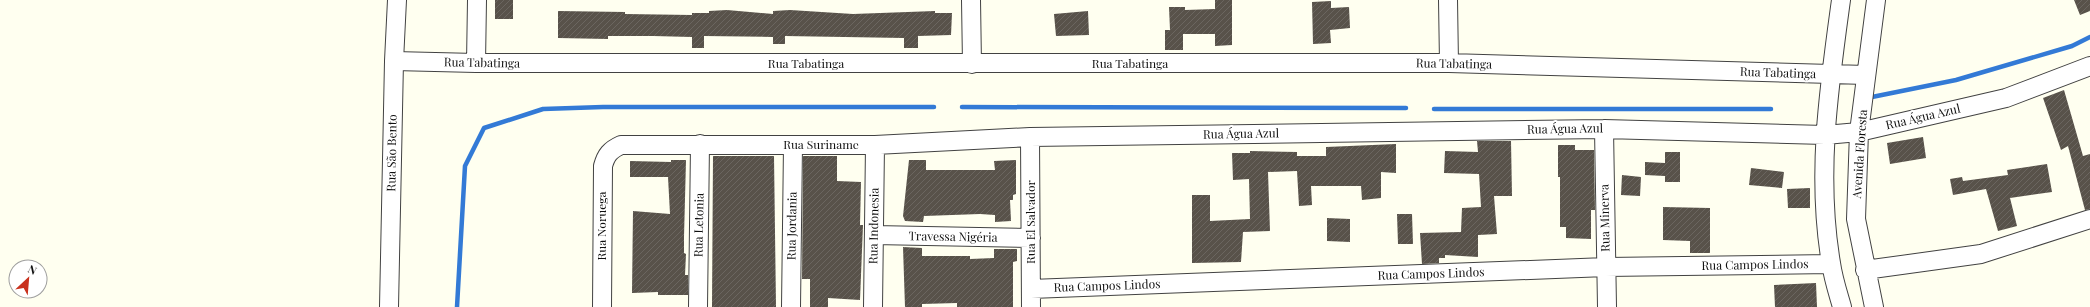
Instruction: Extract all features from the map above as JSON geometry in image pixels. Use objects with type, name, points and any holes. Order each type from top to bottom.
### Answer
[{"type":"street","name":"Rua São Bento","points":[[389,307],[394,62],[397,0]]},
{"type":"street","points":[[476,63],[477,0]]},
{"type":"street","points":[[971,0],[972,64]]},
{"type":"street","points":[[1448,0],[1449,63]]},
{"type":"street","points":[[1841,0],[1825,134],[1824,204],[1831,264],[1842,307]]},
{"type":"street","name":"Avenida Floresta","points":[[1874,307],[1865,270],[1856,219],[1859,132],[1876,0]]},
{"type":"street","name":"Rua Tabatinga","points":[[394,62],[972,64],[1449,63],[1866,75]]},
{"type":"street","name":"Rua Água Azul","points":[[1030,138],[1604,129],[1825,134],[1859,132],[2006,98],[2090,66]]},
{"type":"street","name":"Rua Minerva","points":[[1604,129],[1607,307]]},
{"type":"street","name":"Rua Suriname","points":[[613,148],[621,145],[700,144],[875,145],[1030,138]]},
{"type":"street","name":"Rua El Salvador","points":[[1030,138],[1031,307]]},
{"type":"street","name":"Rua Letonia","points":[[698,307],[700,144]]},
{"type":"street","name":"Rua Jordania","points":[[791,307],[793,145]]},
{"type":"street","name":"Rua Indonesia","points":[[872,307],[875,145]]},
{"type":"street","name":"Rua Noruega","points":[[602,307],[602,166],[606,156],[613,148]]},
{"type":"street","points":[[1865,270],[1981,254],[2090,219]]},
{"type":"street","name":"Travessa Nigéria","points":[[874,235],[1031,238]]},
{"type":"street","name":"Rua Campos Lindos","points":[[1031,289],[1606,267],[1831,264]]},
{"type":"building","points":[[495,0],[513,0],[513,19],[495,19]]},
{"type":"building","points":[[1215,0],[1232,0],[1232,45],[1215,46],[1215,34],[1183,34],[1183,50],[1165,50],[1165,30],[1170,30],[1169,7],[1185,7],[1185,10],[1215,9]]},
{"type":"building","points":[[2074,0],[2090,0],[2090,11],[2080,15]]},
{"type":"building","points":[[1331,1],[1331,8],[1349,7],[1350,28],[1330,30],[1331,43],[1313,44],[1312,2]]},
{"type":"building","points":[[727,10],[773,14],[773,11],[790,10],[853,14],[935,11],[935,13],[952,13],[951,35],[918,36],[918,48],[904,48],[904,38],[785,36],[785,44],[773,44],[773,37],[704,36],[704,48],[692,48],[692,37],[608,36],[608,39],[558,38],[558,11],[692,15],[692,13],[709,13],[709,11]]},
{"type":"building","points":[[1088,11],[1089,35],[1056,36],[1054,14]]},
{"type":"building","points":[[2064,90],[2083,156],[2090,154],[2090,209],[2085,210],[2068,146],[2061,150],[2043,98]]},
{"type":"building","points":[[1923,137],[1926,158],[1890,164],[1887,143]]},
{"type":"building","points":[[1477,141],[1511,141],[1512,196],[1494,196],[1497,234],[1478,235],[1478,257],[1445,255],[1445,258],[1439,258],[1439,263],[1422,264],[1420,233],[1461,232],[1462,208],[1481,207],[1479,174],[1444,173],[1445,151],[1478,152]]},
{"type":"building","points":[[1396,144],[1396,173],[1381,172],[1381,198],[1362,200],[1361,186],[1311,186],[1312,205],[1299,206],[1297,171],[1268,172],[1270,231],[1243,232],[1241,262],[1192,263],[1192,195],[1210,195],[1210,221],[1250,219],[1249,179],[1233,180],[1232,153],[1250,153],[1250,151],[1297,152],[1297,156],[1326,156],[1326,147]]},
{"type":"building","points":[[1558,145],[1575,145],[1575,150],[1594,150],[1595,210],[1591,210],[1591,239],[1566,238],[1566,227],[1560,227],[1560,177],[1558,177]]},
{"type":"building","points":[[1665,152],[1680,152],[1680,182],[1665,182],[1665,176],[1645,175],[1645,162],[1665,163]]},
{"type":"building","points":[[713,156],[774,156],[776,307],[712,307]]},
{"type":"building","points":[[803,156],[837,156],[837,181],[861,182],[860,225],[863,225],[860,300],[828,298],[828,307],[810,307],[810,279],[802,279]]},
{"type":"building","points":[[671,160],[686,160],[684,253],[686,254],[685,275],[688,275],[688,295],[658,295],[658,292],[632,293],[633,211],[670,214],[668,177],[630,177],[630,161],[671,162]]},
{"type":"building","points":[[909,160],[926,160],[926,170],[995,170],[994,161],[1016,160],[1016,194],[1013,195],[1013,200],[1010,200],[1011,221],[995,222],[995,215],[980,214],[924,216],[923,222],[905,221],[903,216]]},
{"type":"building","points":[[2047,164],[2052,192],[2010,198],[2017,226],[1998,231],[1986,189],[1953,195],[1950,179],[1962,177],[1963,181],[2008,175],[2007,170]]},
{"type":"building","points":[[1751,168],[1784,172],[1782,188],[1749,185]]},
{"type":"building","points":[[1622,175],[1641,177],[1640,196],[1621,195]]},
{"type":"building","points":[[1810,188],[1810,208],[1788,208],[1787,189]]},
{"type":"building","points":[[1663,207],[1710,208],[1710,253],[1690,253],[1690,241],[1663,240]]},
{"type":"building","points":[[1397,214],[1412,214],[1413,244],[1398,244]]},
{"type":"building","points":[[1327,218],[1350,219],[1350,242],[1327,241]]},
{"type":"building","points":[[903,247],[922,248],[922,256],[970,256],[970,259],[994,258],[994,249],[1017,249],[1017,261],[1013,262],[1013,307],[957,307],[957,303],[922,304],[922,307],[905,307]]},
{"type":"building","points":[[1816,283],[1817,307],[1775,307],[1774,285]]},
{"type":"waterway","points":[[1872,97],[1956,80],[2072,46],[2090,37]]},
{"type":"waterway","points":[[457,307],[465,166],[484,128],[543,109],[603,107],[934,107]]},
{"type":"waterway","points":[[962,107],[1406,108]]},
{"type":"waterway","points":[[1434,109],[1771,109]]}]
